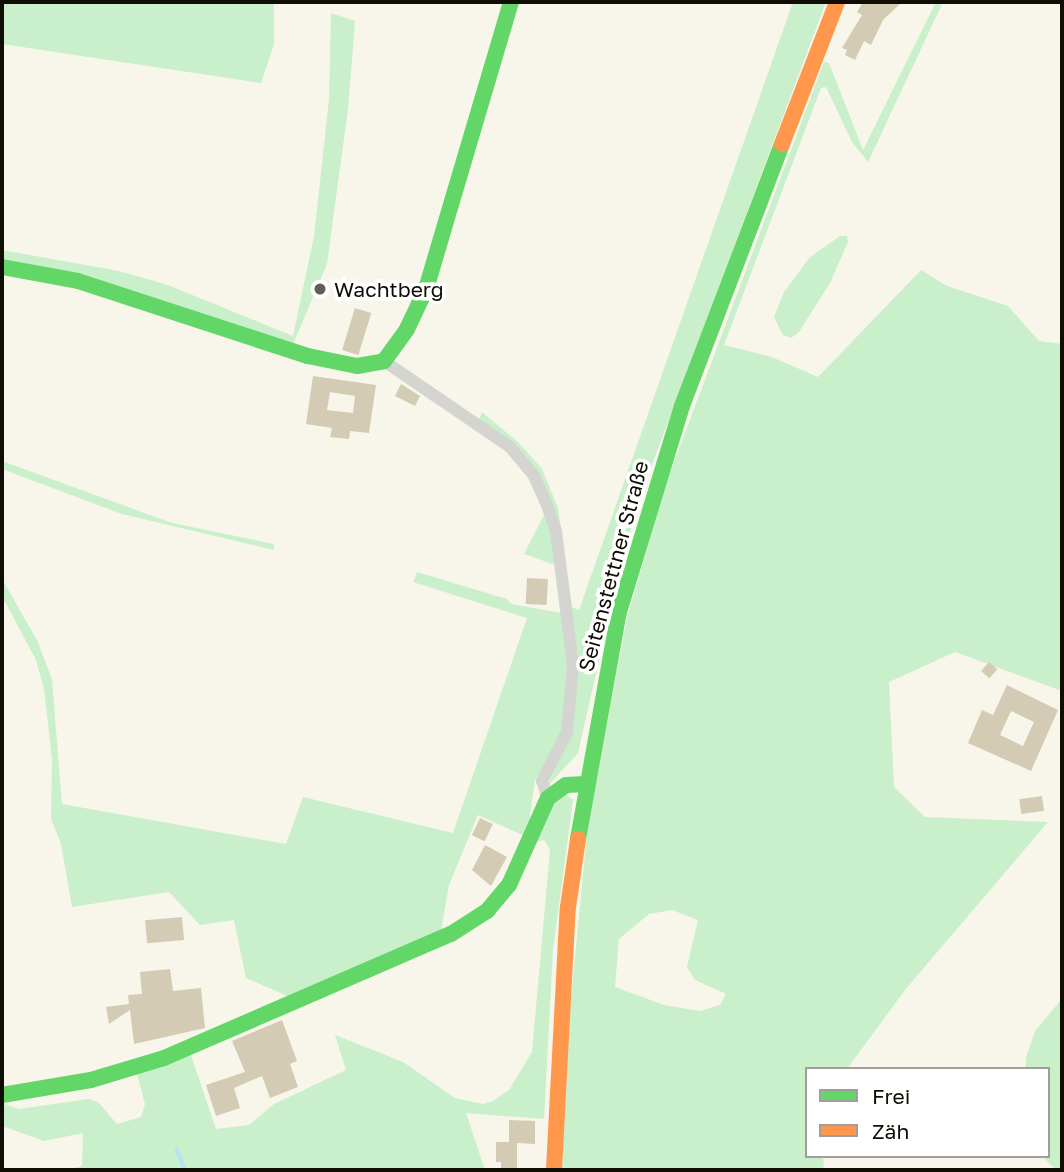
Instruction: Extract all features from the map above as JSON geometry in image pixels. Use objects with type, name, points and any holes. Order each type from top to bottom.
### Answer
[{"type":"street","points":[[2,267],[78,281],[308,356],[357,366],[384,361],[407,329],[426,289],[511,2]]},
{"type":"street","name":"Seitenstettner Straße","points":[[554,1170],[563,965],[585,784],[616,625],[662,466],[837,2]]},
{"type":"street","points":[[384,361],[510,447],[534,476],[548,508],[556,531],[573,666],[567,732],[542,781],[548,798]]},
{"type":"street","points":[[2,1095],[92,1080],[164,1058],[452,933],[487,911],[509,885],[548,798],[566,785],[585,784]]},
{"type":"green space","points":[[2,2],[274,2],[274,44],[261,83],[2,44]]},
{"type":"green space","points":[[793,2],[826,2],[647,478],[623,555],[578,753],[548,786],[572,718],[552,506],[479,419],[482,412],[519,443],[542,469],[558,508],[572,607],[579,610]]},
{"type":"green space","points":[[936,2],[943,2],[868,162],[852,142],[826,87],[821,88],[724,345],[772,357],[818,377],[921,270],[947,286],[1008,306],[1039,341],[1062,344],[1062,691],[955,652],[889,682],[894,787],[925,817],[1048,822],[905,990],[848,1067],[805,1067],[805,1158],[823,1158],[824,1170],[562,1170],[569,1019],[588,823],[627,618],[665,486],[824,62],[829,63],[863,150]],"holes":[[[672,910],[698,920],[687,967],[695,980],[726,994],[720,1005],[700,1011],[664,1005],[615,987],[619,939],[649,914]]]},
{"type":"green space","points":[[331,13],[355,21],[348,109],[327,264],[289,354],[94,290],[2,270],[2,250],[119,271],[168,285],[293,336],[314,236],[329,99]]},
{"type":"green space","points":[[840,236],[847,236],[848,242],[830,283],[799,332],[791,338],[783,335],[774,317],[784,292],[810,257]]},
{"type":"green space","points":[[2,461],[172,523],[274,544],[274,550],[122,514],[2,469]]},
{"type":"green space","points":[[547,509],[558,566],[524,554]]},
{"type":"green space","points":[[417,572],[507,599],[511,604],[562,613],[568,644],[565,718],[557,746],[535,780],[527,837],[478,815],[449,885],[441,931],[292,998],[246,978],[234,920],[200,925],[169,892],[72,907],[61,844],[51,819],[52,759],[44,689],[36,660],[2,596],[2,579],[37,640],[52,679],[62,804],[286,844],[303,797],[453,833],[527,618],[413,582]]},
{"type":"green space","points":[[565,794],[573,800],[553,950],[544,1119],[466,1113],[485,1170],[67,1170],[82,1166],[83,1133],[44,1141],[2,1126],[2,1103],[19,1109],[88,1099],[98,1102],[117,1124],[141,1117],[145,1104],[137,1074],[190,1052],[216,1129],[249,1125],[274,1104],[346,1070],[335,1035],[403,1062],[455,1098],[483,1104],[493,1101],[509,1090],[532,1052],[550,850],[544,840],[536,842],[550,803]]},
{"type":"green space","points":[[1062,999],[1062,1170],[1056,1170],[1044,1158],[1050,1158],[1050,1067],[1026,1067],[1026,1057],[1035,1031]]},
{"type":"building","points":[[863,2],[902,2],[883,20],[871,45],[864,41],[855,60],[845,55],[847,50],[842,48],[862,15],[857,12]]},
{"type":"building","points":[[355,308],[371,313],[358,355],[342,350]]},
{"type":"building","points":[[313,376],[376,385],[369,433],[350,431],[349,439],[330,437],[332,428],[306,424]],"holes":[[[330,392],[355,396],[353,413],[327,410]]]},
{"type":"building","points":[[401,384],[420,396],[415,406],[395,396]]},
{"type":"building","points":[[527,578],[548,579],[547,605],[526,604]]},
{"type":"building","points":[[989,662],[997,669],[989,678],[981,671]]},
{"type":"building","points":[[1007,685],[1058,710],[1031,771],[968,743],[982,710],[993,715]],"holes":[[[1011,711],[1034,722],[1023,746],[1000,735]]]},
{"type":"building","points":[[1042,796],[1044,811],[1021,814],[1019,799]]},
{"type":"building","points":[[480,818],[493,824],[485,841],[472,835]]},
{"type":"building","points":[[485,845],[507,857],[491,886],[472,870]]},
{"type":"building","points":[[182,917],[184,940],[147,943],[145,920]]},
{"type":"building","points":[[170,969],[173,991],[201,988],[205,1028],[134,1044],[130,1010],[109,1024],[106,1007],[129,1004],[128,995],[142,994],[140,972]]},
{"type":"building","points":[[282,1020],[297,1061],[290,1064],[298,1087],[270,1098],[262,1076],[234,1088],[240,1108],[216,1116],[206,1085],[245,1072],[232,1041]]},
{"type":"building","points":[[509,1120],[535,1121],[535,1144],[517,1143],[517,1169],[501,1169],[501,1162],[496,1162],[496,1142],[509,1142]]},
{"type":"waterway","points":[[177,1149],[185,1170]]},
{"type":"traffic: fast","points":[[2,267],[78,281],[308,356],[357,366],[384,361],[407,329],[426,289],[511,2]]},
{"type":"traffic: fast","points":[[578,839],[619,612],[682,406],[782,144]]},
{"type":"traffic: fast","points":[[2,1095],[91,1080],[164,1058],[451,934],[487,911],[509,885],[548,798],[566,785],[585,784]]},
{"type":"traffic: slow","points":[[782,144],[837,2]]},
{"type":"traffic: slow","points":[[554,1170],[568,907],[578,839]]},
{"type":"place","name":"Wachtberg","points":[[320,289]]}]
